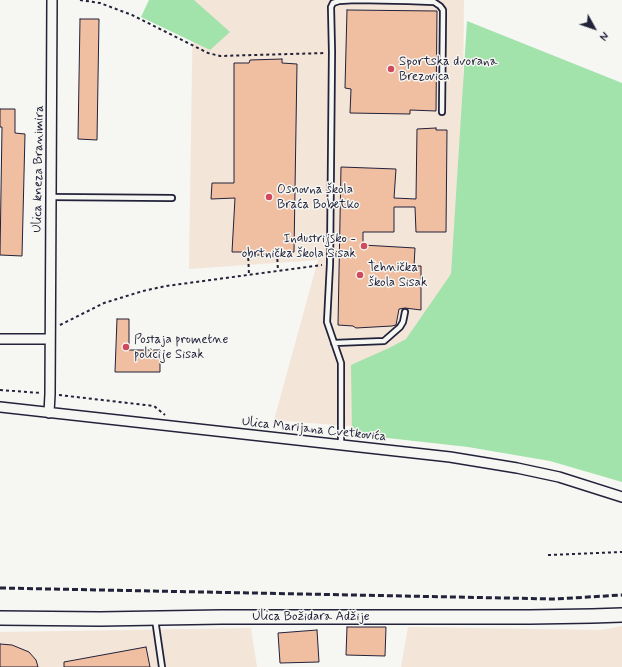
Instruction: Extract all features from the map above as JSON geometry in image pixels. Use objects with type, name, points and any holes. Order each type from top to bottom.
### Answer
[{"type":"main road","name":"Ulica Božidara Adžije","points":[[0,618],[530,617],[622,615]]},
{"type":"street","name":"Ulica kneza Branimira","points":[[49,413],[52,0]]},
{"type":"street","points":[[0,339],[50,339]]},
{"type":"street","name":"Ulica Marijana Cvetkovića","points":[[0,407],[450,457],[517,468],[559,478],[622,497]]},
{"type":"lane","points":[[341,446],[341,363],[327,322],[330,264],[331,7],[335,2],[356,0],[426,1],[437,3],[442,8],[442,112]]},
{"type":"lane","points":[[51,197],[172,198]]},
{"type":"lane","points":[[334,343],[384,341],[400,327],[403,322],[405,312]]},
{"type":"lane","points":[[155,618],[162,667]]},
{"type":"path","points":[[80,0],[100,3],[132,15],[208,53],[220,56],[332,52]]},
{"type":"path","points":[[248,252],[249,275]]},
{"type":"path","points":[[277,253],[278,271]]},
{"type":"path","points":[[50,329],[81,316],[104,303],[143,291],[166,286],[330,264]]},
{"type":"path","points":[[0,390],[154,406],[167,418]]},
{"type":"path","points":[[548,555],[622,552]]},
{"type":"shaded area","points":[[193,0],[464,0],[461,273],[358,427],[274,420],[318,260],[189,269]]},
{"type":"shaded area","points":[[622,626],[622,667],[401,667],[408,627],[601,630]]},
{"type":"shaded area","points":[[251,628],[257,667],[0,667],[0,632]]},
{"type":"green space","points":[[149,0],[194,0],[230,32],[210,50],[141,17]]},
{"type":"green space","points":[[467,21],[622,83],[622,482],[550,461],[468,447],[352,434],[351,365],[406,339],[451,274]]},
{"type":"building","name":"Sportska dvorana Brezovica","points":[[347,10],[437,11],[436,111],[410,110],[410,114],[350,113],[351,89],[345,88]]},
{"type":"building","points":[[80,19],[99,19],[97,140],[78,139]]},
{"type":"building","points":[[282,59],[282,63],[297,64],[294,252],[275,253],[276,255],[251,255],[250,252],[232,252],[235,198],[211,199],[212,183],[234,183],[234,63],[249,63],[250,60]]},
{"type":"building","points":[[0,109],[15,109],[15,133],[25,134],[22,256],[0,255],[2,127],[0,127]]},
{"type":"building","points":[[436,128],[436,130],[447,130],[446,232],[416,232],[415,207],[394,207],[394,232],[363,232],[363,245],[415,248],[414,266],[421,266],[421,310],[405,308],[399,309],[396,325],[392,326],[356,328],[353,326],[338,325],[341,167],[396,169],[394,198],[416,199],[417,129]]},
{"type":"building","name":"Postaja prometne policije Sisak","points":[[117,319],[129,319],[129,350],[160,350],[160,372],[115,372]]},
{"type":"building","points":[[347,627],[386,627],[385,656],[346,655]]},
{"type":"building","points":[[317,630],[319,662],[280,663],[278,633]]},
{"type":"building","points":[[0,644],[12,645],[29,652],[36,660],[38,667],[0,667]]},
{"type":"building","points":[[146,647],[150,667],[64,667],[64,662]]},
{"type":"railway","points":[[0,588],[555,599],[622,595]]},
{"type":"place","name":"Sportska dvorana Brezovica","points":[[391,69]]},
{"type":"place","name":"Osnovna škola Braća Bobetko","points":[[269,197]]},
{"type":"place","name":"Industrijsko - obrtnička škola Sisak","points":[[364,246]]},
{"type":"place","name":"Tehnička škola Sisak","points":[[360,275]]},
{"type":"place","name":"Postaja prometne policije Sisak","points":[[126,347]]}]
